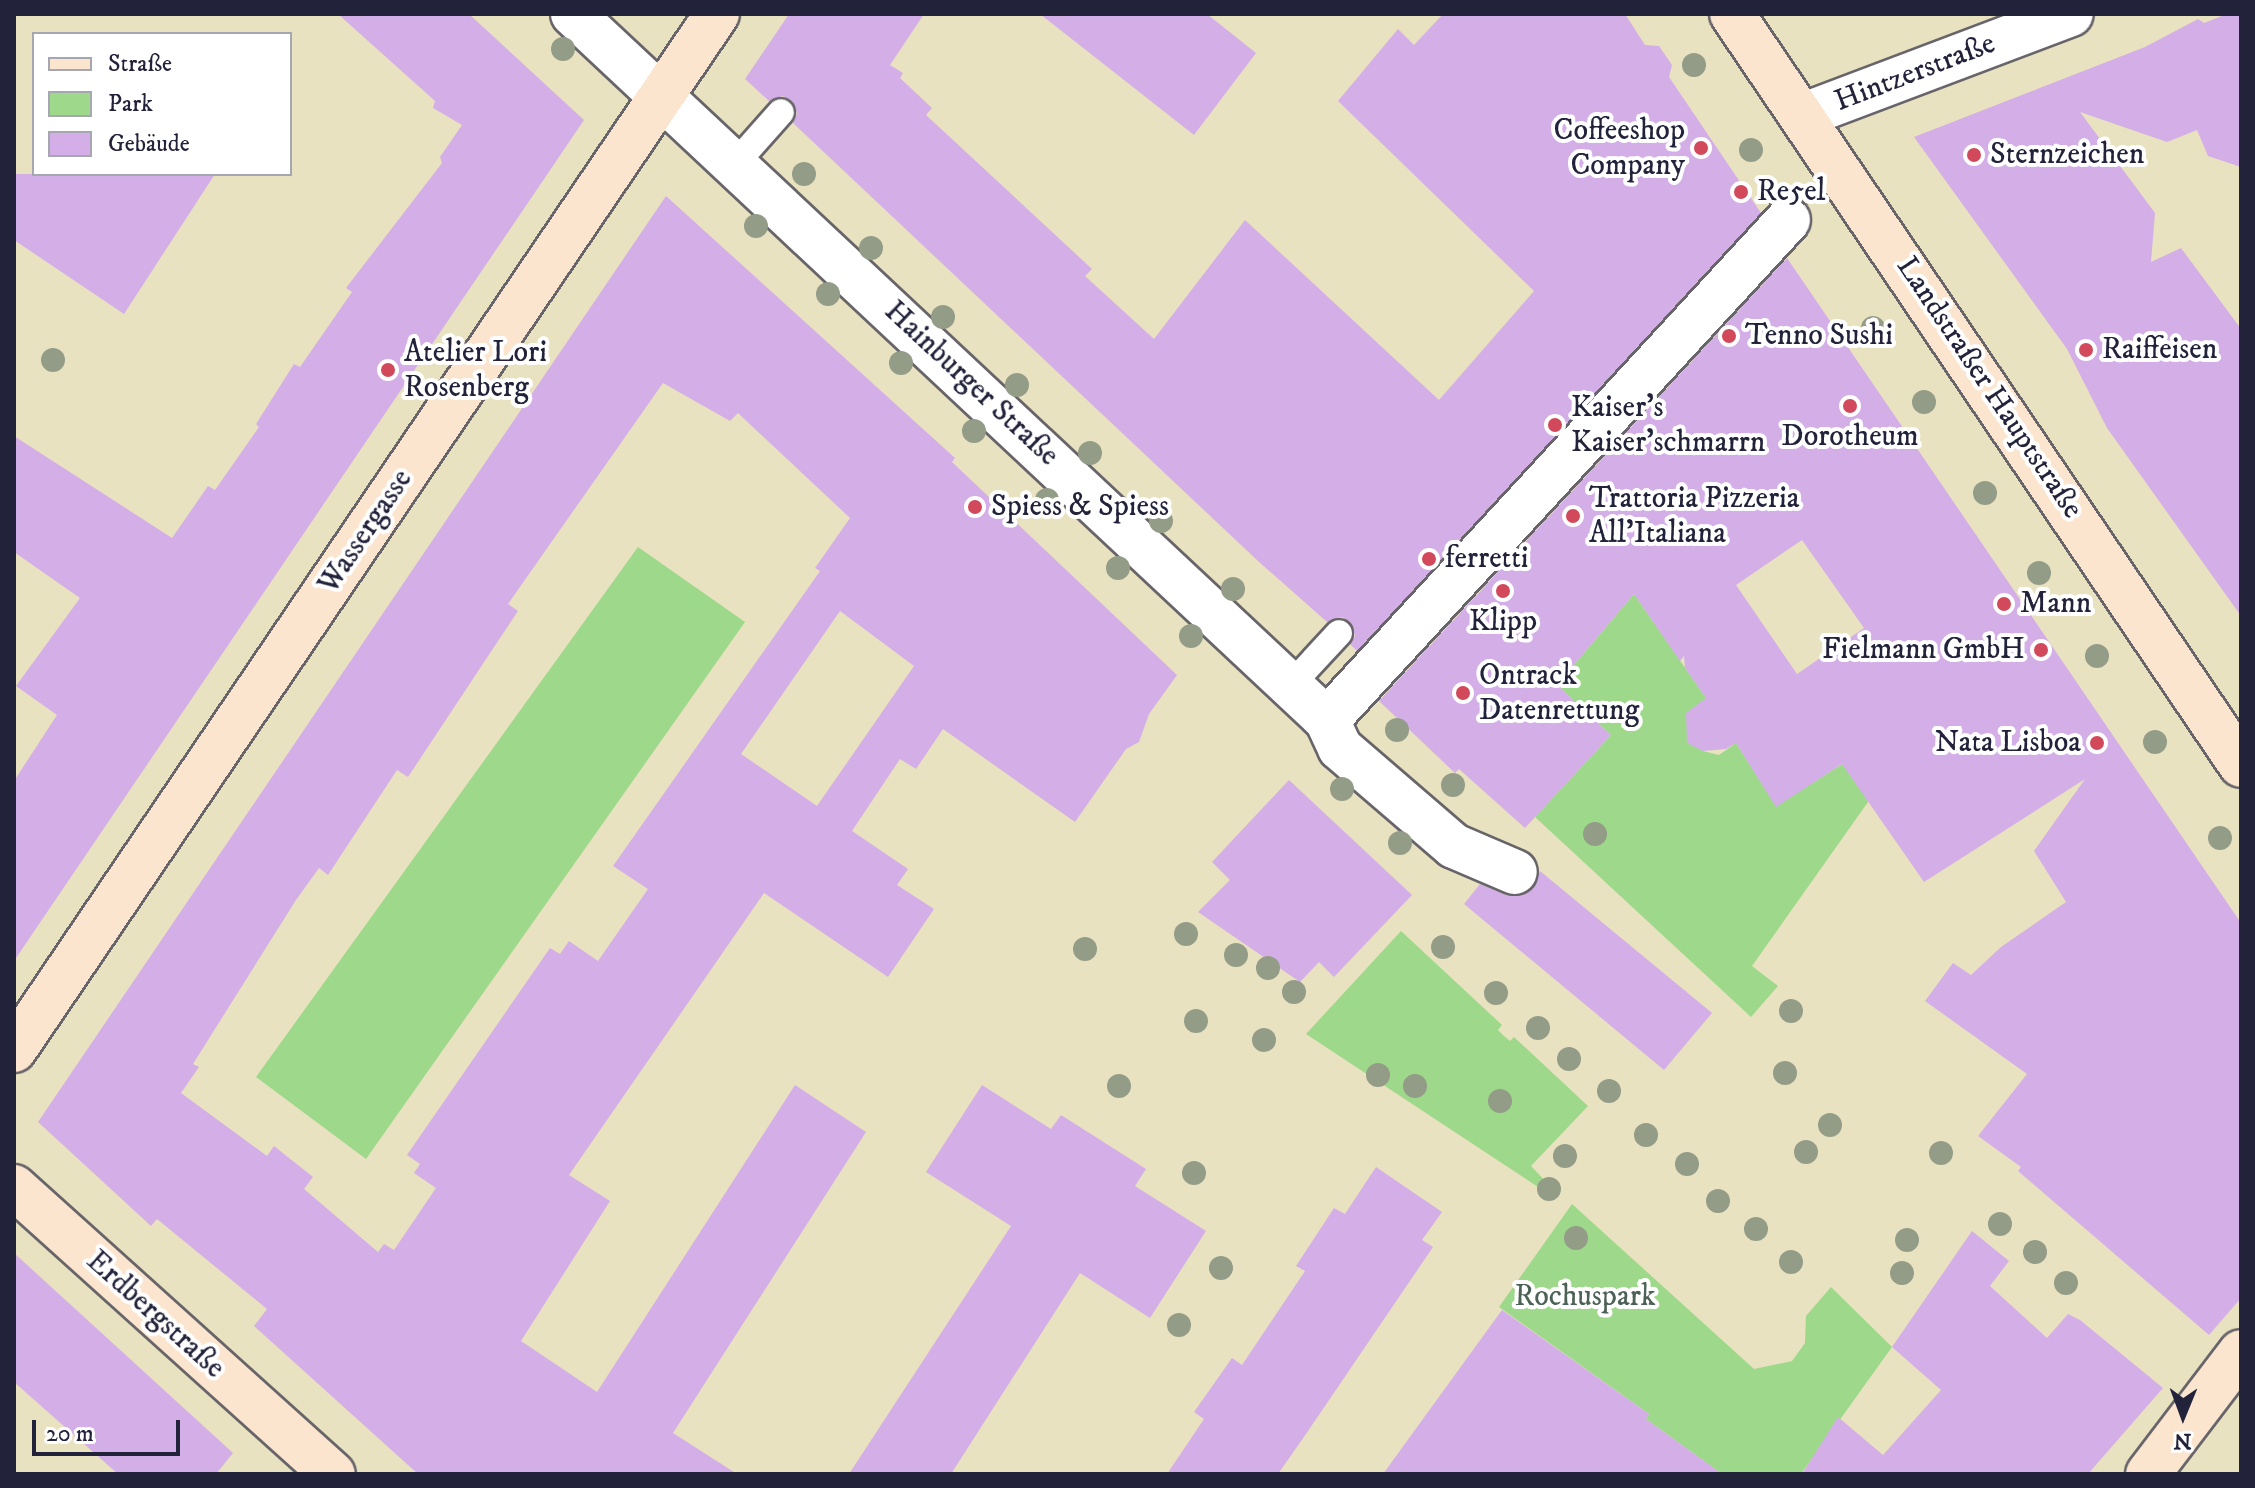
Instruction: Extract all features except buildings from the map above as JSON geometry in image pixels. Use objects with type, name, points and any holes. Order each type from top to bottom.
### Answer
[{"type":"street","name":"Hainburger Straße","points":[[573,14],[1327,720],[1340,748],[1454,846],[1515,872]]},
{"type":"street","name":"Wassergasse","points":[[14,1050],[717,14]]},
{"type":"street","name":"Landstraßer Hauptstraße","points":[[1732,14],[1804,115],[2241,765]]},
{"type":"street","name":"Hintzerstraße","points":[[1804,115],[2071,14]]},
{"type":"street","points":[[1327,720],[1788,220]]},
{"type":"street","name":"Erdbergstraße","points":[[14,1187],[316,1469]]},
{"type":"street","points":[[2148,1474],[2241,1352]]},
{"type":"lane","points":[[735,164],[781,112]]},
{"type":"lane","points":[[1290,686],[1339,633]]},
{"type":"green space","points":[[638,547],[745,622],[366,1159],[256,1077]]},
{"type":"green space","points":[[1634,594],[1706,698],[1703,751],[1719,755],[1736,743],[1776,806],[1923,713],[1968,724],[1868,802],[1752,966],[1778,986],[1751,1017],[1535,817],[1611,735],[1557,685]]},
{"type":"green space","name":"Rochuspark","points":[[1401,931],[1502,1025],[1498,1030],[1504,1036],[1510,1041],[1514,1037],[1588,1106],[1531,1166],[1547,1183],[1541,1189],[1306,1034]]},
{"type":"green space","name":"Rochuspark","points":[[1572,1204],[1754,1369],[1792,1361],[1805,1343],[1806,1316],[1831,1287],[1892,1347],[1801,1474],[1722,1474],[1646,1419],[1649,1414],[1499,1307]]},
{"type":"place","name":"Coffeeshop Company","points":[[1701,148]]},
{"type":"place","name":"Sternzeichen","points":[[1974,155]]},
{"type":"place","name":"Re5el","points":[[1741,192]]},
{"type":"place","name":"Tenno Sushi","points":[[1729,336]]},
{"type":"place","name":"Raiffeisen","points":[[2086,350]]},
{"type":"place","name":"Atelier Lori Rosenberg","points":[[388,370]]},
{"type":"place","name":"Dorotheum","points":[[1850,406]]},
{"type":"place","name":"Kaiser's Kaiser'schmarrn","points":[[1555,425]]},
{"type":"place","name":"Spiess & Spiess","points":[[975,507]]},
{"type":"place","name":"Trattoria Pizzeria All'Italiana","points":[[1573,516]]},
{"type":"place","name":"ferretti","points":[[1429,559]]},
{"type":"place","name":"Klipp","points":[[1503,591]]},
{"type":"place","name":"Mann","points":[[2004,604]]},
{"type":"place","name":"Fielmann GmbH","points":[[2041,650]]},
{"type":"place","name":"Ontrack Datenrettung","points":[[1463,693]]},
{"type":"place","name":"Nata Lisboa","points":[[2097,743]]}]
